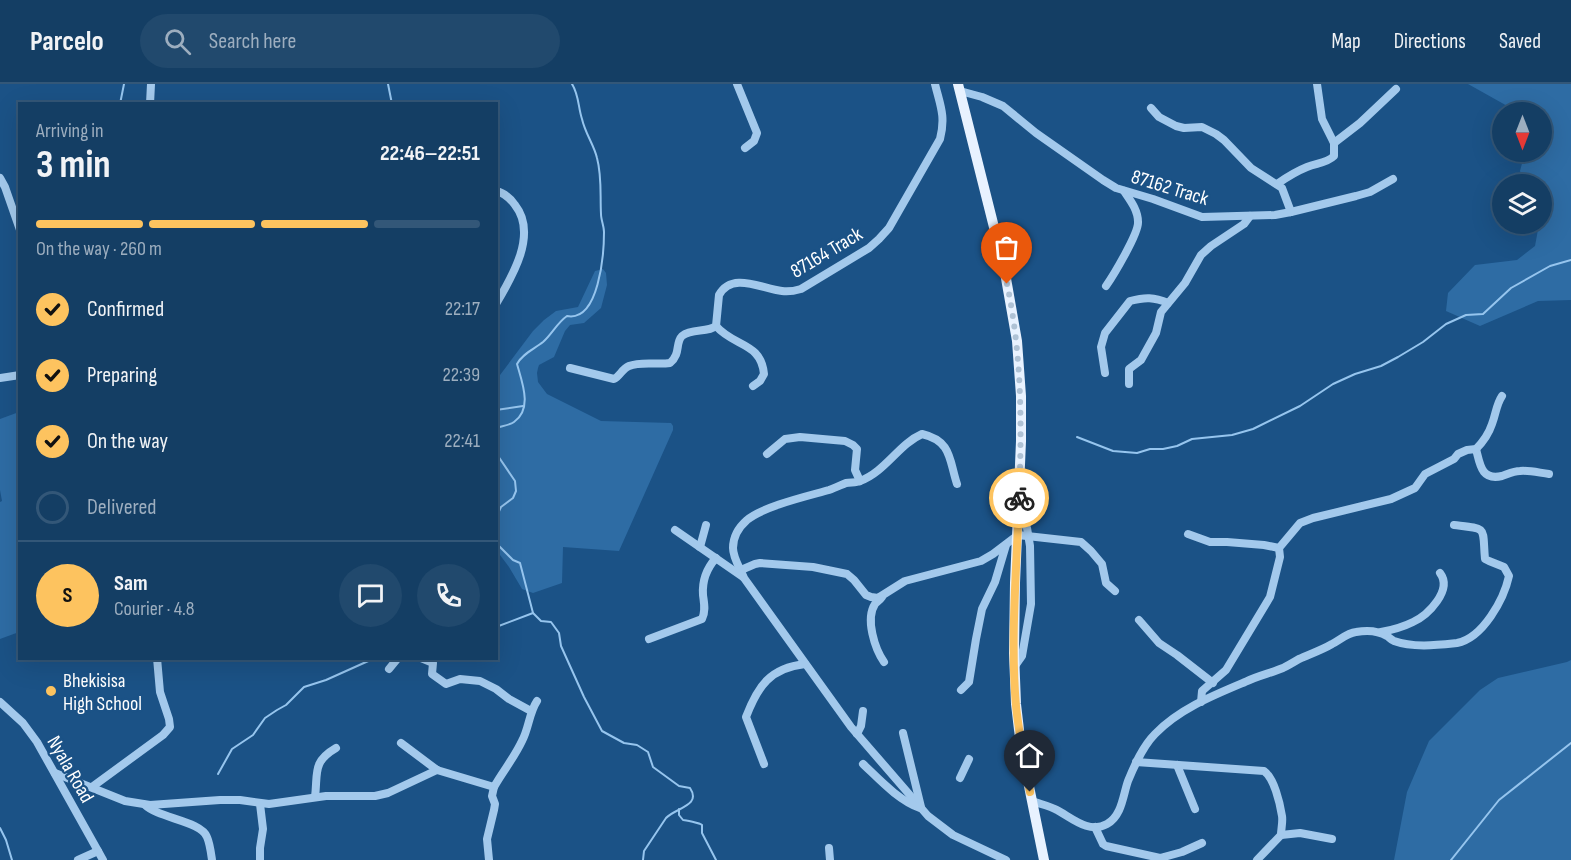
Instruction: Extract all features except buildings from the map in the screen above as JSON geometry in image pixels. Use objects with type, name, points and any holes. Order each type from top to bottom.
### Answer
[{"type":"main road","points":[[959,87],[1004,267],[1017,341],[1021,396],[1019,514],[1023,536],[1015,583],[1016,704],[1021,747],[1044,860]]},
{"type":"street","points":[[150,102],[151,84]]},
{"type":"street","points":[[737,84],[756,133],[754,141],[746,148]]},
{"type":"street","name":"87164 Track","points":[[716,326],[719,295],[728,285],[745,284],[782,292],[801,289],[869,248],[889,228],[940,139],[943,115],[935,84]]},
{"type":"street","points":[[1277,184],[1306,167],[1323,163],[1334,156],[1334,143],[1322,119],[1317,84]]},
{"type":"street","name":"87162 Track","points":[[959,87],[1003,106],[1036,133],[1103,180],[1124,191],[1202,217],[1275,215],[1291,212],[1370,192],[1393,179]]},
{"type":"street","points":[[1334,143],[1360,123],[1396,89]]},
{"type":"street","points":[[1151,108],[1159,117],[1176,126],[1202,127],[1216,134],[1248,166],[1277,184],[1284,192],[1291,212]]},
{"type":"street","points":[[0,178],[18,225]]},
{"type":"street","points":[[1106,286],[1116,272],[1139,224],[1135,208],[1124,191]]},
{"type":"street","points":[[498,192],[510,198],[518,208],[525,232],[518,260],[498,301]]},
{"type":"street","points":[[1129,384],[1129,369],[1141,360],[1156,333],[1160,316],[1185,283],[1201,255],[1244,224],[1250,216]]},
{"type":"street","points":[[1105,373],[1101,347],[1103,339],[1130,301],[1148,297],[1168,303]]},
{"type":"street","points":[[570,368],[614,379],[620,376],[624,368],[631,365],[670,363],[677,354],[682,337],[689,332],[711,329],[716,326],[728,337],[751,349],[761,359],[764,374],[753,386]]},
{"type":"street","points":[[0,378],[18,375]]},
{"type":"street","points":[[1201,702],[1202,691],[1226,670],[1270,597],[1280,557],[1279,548],[1300,523],[1391,499],[1415,488],[1425,474],[1454,459],[1458,454],[1476,449],[1491,426],[1496,406],[1502,396]]},
{"type":"street","points":[[957,484],[949,451],[934,439],[922,434],[860,481],[847,483],[766,510],[746,521],[736,534],[733,549],[742,574],[851,727],[934,822],[953,835],[1006,860]]},
{"type":"street","points":[[767,454],[785,439],[800,437],[845,441],[857,449],[855,470],[860,481]]},
{"type":"street","points":[[1476,449],[1481,468],[1490,477],[1522,470],[1549,474]]},
{"type":"street","points":[[700,547],[706,525]]},
{"type":"street","points":[[1032,801],[1056,809],[1079,824],[1095,827],[1108,824],[1124,800],[1127,783],[1146,744],[1172,719],[1201,702],[1244,682],[1284,668],[1355,632],[1374,630],[1393,640],[1416,645],[1464,641],[1477,632],[1501,602],[1509,576],[1504,567],[1485,559],[1483,531],[1478,528],[1454,525]]},
{"type":"street","points":[[675,530],[742,574]]},
{"type":"street","points":[[1188,534],[1210,542],[1279,548]]},
{"type":"street","points":[[742,574],[754,564],[760,563],[813,567],[847,574],[866,595],[878,598],[905,581],[981,561],[1023,536],[1084,544],[1100,561],[1106,583],[1115,591]]},
{"type":"street","points":[[1015,666],[1022,656],[1030,610],[1031,562],[1023,536]]},
{"type":"street","points":[[961,690],[969,682],[982,609],[995,582],[1006,545]]},
{"type":"street","points":[[649,639],[702,619],[707,571],[716,558]]},
{"type":"street","points":[[1380,633],[1415,622],[1427,613],[1444,588],[1444,578],[1440,573]]},
{"type":"street","points":[[884,662],[878,652],[871,622],[874,606],[885,594]]},
{"type":"street","points":[[1139,620],[1160,643],[1213,683]]},
{"type":"street","points":[[92,787],[163,735],[170,727],[160,692],[157,660]]},
{"type":"street","points":[[389,669],[396,660]]},
{"type":"street","points":[[426,660],[433,663],[432,675],[446,684],[460,679],[480,681],[531,711]]},
{"type":"street","points":[[764,764],[746,717],[759,690],[767,680],[784,668],[805,664]]},
{"type":"street","points":[[489,860],[487,840],[495,804],[492,796],[494,787],[524,739],[531,711],[537,700]]},
{"type":"street","name":"Nyala Road","points":[[0,702],[23,723],[37,742],[103,860]]},
{"type":"street","points":[[857,734],[861,726],[863,711]]},
{"type":"street","points":[[903,733],[922,808]]},
{"type":"street","points":[[401,742],[437,770],[494,787]]},
{"type":"street","points":[[315,797],[319,762],[336,748]]},
{"type":"street","points":[[960,778],[969,759]]},
{"type":"street","points":[[1136,762],[1267,772],[1276,793],[1282,817],[1281,835]]},
{"type":"street","points":[[862,765],[897,795],[913,806],[922,808]]},
{"type":"street","points":[[1177,765],[1195,809]]},
{"type":"street","points":[[55,773],[125,801],[145,805],[220,800],[240,800],[260,804],[283,803],[315,797],[375,796],[388,793],[437,770]]},
{"type":"street","points":[[260,804],[263,829],[260,860]]},
{"type":"street","points":[[145,805],[152,811],[204,832],[207,835],[212,860]]},
{"type":"street","points":[[1095,827],[1106,846],[1160,858],[1189,850],[1202,843]]},
{"type":"street","points":[[1257,860],[1281,835],[1300,833],[1332,839]]},
{"type":"street","points":[[829,848],[830,860]]},
{"type":"street","points":[[78,860],[98,851]]},
{"type":"shaded area","points":[[1468,84],[1571,84],[1571,300],[1538,301],[1480,326],[1446,311],[1448,293],[1475,265],[1517,260],[1535,246],[1537,234],[1552,234],[1552,174],[1521,174],[1520,171],[1522,162],[1552,162],[1552,102],[1500,102]]},
{"type":"shaded area","points":[[603,269],[606,273],[607,285],[601,308],[584,323],[570,325],[554,357],[539,365],[538,382],[547,394],[601,421],[671,423],[673,430],[619,551],[563,547],[562,583],[533,593],[522,589],[498,552],[498,378],[544,320],[556,311],[578,307],[595,271]]},
{"type":"shaded area","points":[[18,412],[18,632],[0,639],[0,502],[2,501],[0,419]]},
{"type":"shaded area","points":[[1571,660],[1571,860],[1394,860],[1407,792],[1429,741],[1480,690],[1498,678]]},
{"type":"waterway","points":[[120,102],[124,84]]},
{"type":"waterway","points":[[388,84],[392,102]]},
{"type":"waterway","points":[[498,428],[514,422],[523,410],[525,403],[517,364],[519,360],[543,342],[567,316],[578,315],[586,308],[598,284],[604,232],[601,216],[600,172],[596,153],[583,124],[572,84]]},
{"type":"waterway","points":[[1077,437],[1113,451],[1137,453],[1177,446],[1192,439],[1232,435],[1253,429],[1300,406],[1333,384],[1398,357],[1423,342],[1446,324],[1466,315],[1483,314],[1511,288],[1550,266],[1571,260]]},
{"type":"waterway","points":[[498,410],[523,406]]},
{"type":"waterway","points":[[498,456],[515,481],[516,491],[513,498],[501,507],[498,514]]},
{"type":"waterway","points":[[498,545],[513,560],[520,563],[533,613],[541,621],[551,622],[559,633],[561,646],[602,731],[648,752],[653,767],[679,786],[690,788],[693,794],[690,803],[666,818],[644,851],[643,860]]},
{"type":"waterway","points":[[498,626],[533,613]]},
{"type":"waterway","points":[[218,774],[232,749],[253,735],[265,718],[286,705],[304,687],[371,660]]},
{"type":"waterway","points":[[1451,860],[1499,800],[1571,743]]},
{"type":"waterway","points":[[679,809],[679,815],[683,820],[702,825],[702,833],[716,860]]},
{"type":"waterway","points":[[0,828],[12,860]]},
{"type":"way so far","points":[[1007,284],[1017,341],[1021,396],[1019,498]]},
{"type":"place","name":"Bhekisisa High School","points":[[51,691]]},
{"type":"route","points":[[1019,498],[1014,653],[1016,704],[1021,747],[1030,792]]}]
